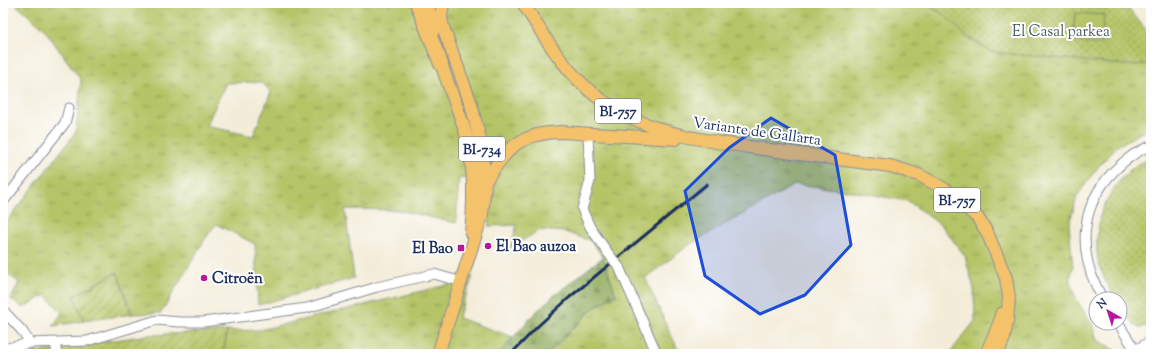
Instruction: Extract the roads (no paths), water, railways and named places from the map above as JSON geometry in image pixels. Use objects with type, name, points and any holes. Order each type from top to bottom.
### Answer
[{"type":"highway","points":[[417,3],[441,64]]},
{"type":"main road","name":"BI-734","points":[[428,3],[431,23],[441,64],[468,142],[472,168],[474,206],[468,258]]},
{"type":"main road","name":"BI-734","points":[[438,354],[482,215],[485,182],[481,144],[471,104],[443,27],[441,17],[443,3]]},
{"type":"main road","name":"Variante de Gallarta","points":[[523,3],[567,68],[595,95],[621,112],[650,127],[671,134],[703,141],[890,166],[919,175],[946,190],[977,217],[987,232],[1006,278],[1009,297],[1007,322],[1004,338],[997,354]]},
{"type":"main road","points":[[485,182],[511,147],[544,132],[703,141]]},
{"type":"main road","name":"Variante de Gallarta","points":[[986,354],[999,324],[1001,310],[999,261]]},
{"type":"street","points":[[3,202],[65,124],[69,108]]},
{"type":"street","points":[[588,134],[590,181],[582,210],[590,227],[619,267],[657,354]]},
{"type":"street","points":[[1099,291],[1092,278],[1086,252],[1085,236],[1091,205],[1106,179],[1125,160],[1151,146]]},
{"type":"street","points":[[3,349],[30,343],[87,341],[157,320],[203,322],[307,308],[378,287],[434,274],[462,282]]},
{"type":"street","points":[[3,310],[23,332],[30,343]]},
{"type":"street","points":[[1122,331],[1132,352],[1151,341]]},
{"type":"street","points":[[55,343],[57,354]]},
{"type":"railway","points":[[511,354],[538,326],[570,297],[707,184]]},
{"type":"place","name":"El Bao auzoa","points":[[488,246]]},
{"type":"place","name":"El Bao","points":[[461,248]]},
{"type":"place","name":"Citroën","points":[[204,278]]},
{"type":"park label","name":"El Casal parkea","points":[[1061,31]]}]
